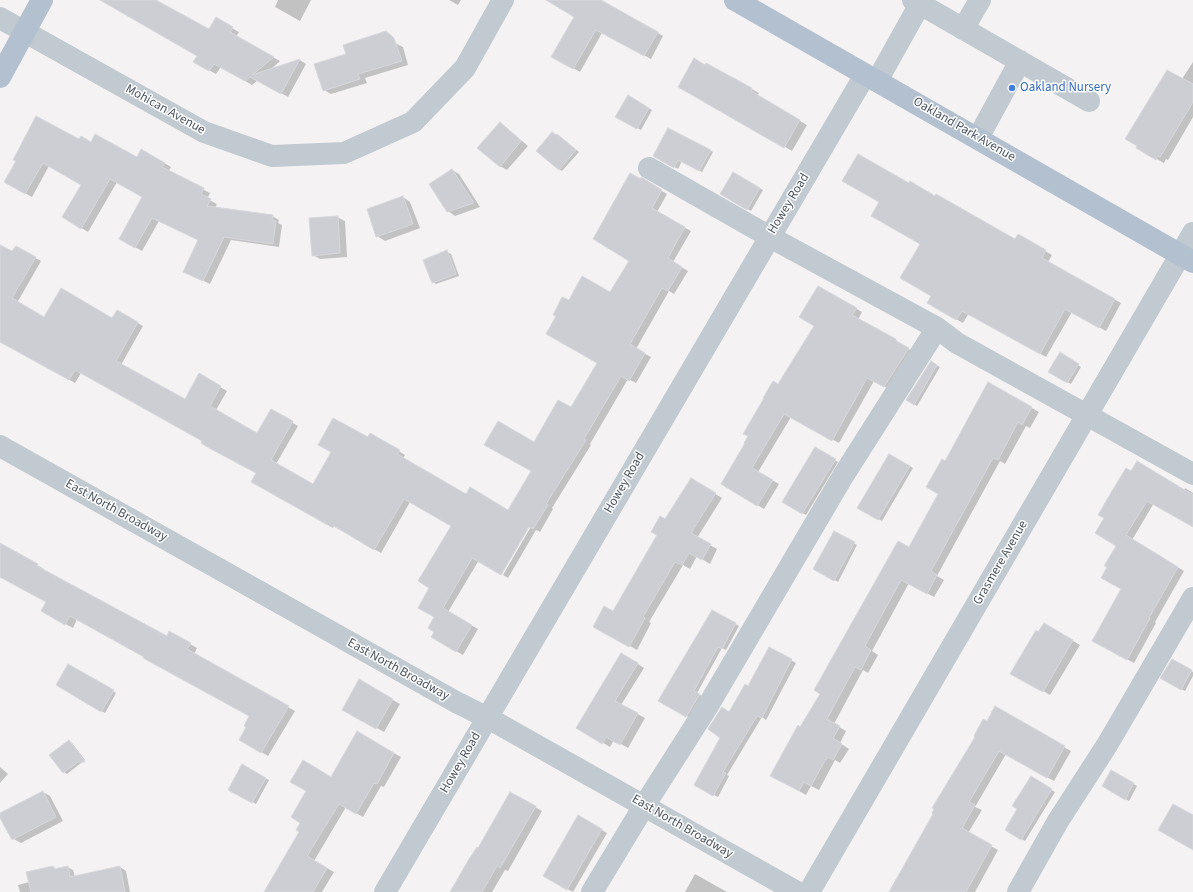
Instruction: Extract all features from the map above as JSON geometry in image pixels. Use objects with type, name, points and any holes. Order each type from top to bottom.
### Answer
[{"type":"main road","points":[[0,78],[42,0]]},
{"type":"main road","name":"Oakland Park Avenue","points":[[735,0],[1187,258]]},
{"type":"street","name":"Mohican Avenue","points":[[0,18],[204,132],[272,156],[344,154],[413,122],[465,68],[503,0]]},
{"type":"street","points":[[963,29],[980,0]]},
{"type":"street","name":"Howey Road","points":[[385,892],[770,237],[871,78],[916,2]]},
{"type":"street","points":[[916,2],[1089,101]]},
{"type":"street","points":[[978,138],[1020,61]]},
{"type":"street","points":[[649,168],[770,237],[936,328],[957,343],[1193,474]]},
{"type":"street","name":"Grasmere Avenue","points":[[809,892],[1087,416],[1187,258],[1193,233]]},
{"type":"street","points":[[592,892],[644,806],[709,704],[843,476],[936,328]]},
{"type":"street","name":"East North Broadway","points":[[0,446],[798,892]]},
{"type":"street","points":[[1018,892],[1058,821],[1107,745],[1193,598]]},
{"type":"building","points":[[100,0],[156,0],[209,29],[216,17],[233,27],[230,32],[274,57],[252,75],[300,59],[281,94],[250,77],[245,81],[214,64],[209,71],[193,62],[197,56]]},
{"type":"building","points":[[546,0],[601,0],[658,32],[644,56],[596,30],[573,69],[551,57],[574,17]]},
{"type":"building","points":[[386,31],[394,38],[402,61],[358,74],[360,79],[323,91],[314,64],[346,54],[343,45]]},
{"type":"building","points":[[694,58],[752,88],[751,91],[800,120],[784,148],[678,87]]},
{"type":"building","points":[[1167,70],[1193,84],[1193,102],[1160,157],[1158,156],[1156,160],[1136,148],[1137,146],[1125,139]]},
{"type":"building","points":[[628,95],[649,108],[637,129],[615,117]]},
{"type":"building","points":[[36,116],[79,139],[81,136],[91,142],[95,134],[137,157],[141,149],[165,163],[162,167],[204,188],[201,194],[211,199],[207,206],[273,215],[272,221],[276,221],[273,244],[224,237],[203,281],[183,272],[198,240],[152,218],[135,248],[119,239],[142,197],[110,179],[81,229],[62,217],[81,185],[43,163],[25,194],[4,182],[16,161],[13,160]]},
{"type":"building","points":[[500,122],[521,141],[500,167],[477,148]]},
{"type":"building","points":[[668,128],[711,150],[699,171],[678,160],[674,168],[653,156]]},
{"type":"building","points":[[552,132],[556,135],[557,134],[576,150],[559,170],[536,151]]},
{"type":"building","points":[[858,154],[909,183],[910,181],[935,196],[936,194],[1015,239],[1018,234],[1046,250],[1042,258],[1115,299],[1099,328],[1065,309],[1040,354],[962,311],[956,320],[927,303],[931,296],[900,278],[920,244],[871,216],[879,202],[842,181]]},
{"type":"building","points":[[452,169],[474,203],[447,212],[429,184]]},
{"type":"building","points":[[733,172],[760,188],[747,210],[720,194]]},
{"type":"building","points":[[630,173],[641,179],[641,177],[662,190],[652,208],[685,227],[668,258],[682,267],[668,291],[662,288],[630,344],[645,353],[629,381],[621,376],[584,439],[586,440],[546,504],[548,505],[533,529],[529,527],[501,575],[472,558],[443,608],[472,625],[456,652],[431,637],[434,632],[428,628],[434,617],[418,608],[429,588],[418,581],[451,526],[404,499],[374,550],[334,526],[333,528],[251,482],[256,473],[209,448],[201,443],[202,441],[75,370],[69,380],[0,342],[0,245],[12,251],[16,246],[36,257],[12,298],[44,317],[61,288],[112,318],[117,310],[138,322],[116,361],[185,399],[199,373],[221,386],[210,406],[257,433],[271,409],[293,421],[271,460],[313,484],[331,452],[318,445],[333,418],[368,437],[370,433],[400,450],[397,454],[466,494],[470,487],[508,510],[531,471],[484,445],[498,421],[534,442],[558,400],[571,407],[597,363],[546,334],[556,316],[553,315],[562,297],[569,300],[582,276],[610,292],[629,261],[593,239]]},
{"type":"building","points":[[403,196],[413,224],[376,237],[367,209]]},
{"type":"building","points":[[338,216],[340,253],[312,256],[309,218]]},
{"type":"building","points":[[447,250],[456,274],[432,283],[423,260]]},
{"type":"building","points":[[818,286],[857,308],[852,315],[896,339],[896,341],[909,348],[884,387],[867,378],[832,441],[784,414],[752,468],[773,480],[757,506],[721,484],[745,443],[748,436],[743,434],[773,381],[778,384],[814,326],[799,317]]},
{"type":"building","points":[[1060,352],[1079,364],[1067,383],[1048,372]]},
{"type":"building","points":[[931,361],[937,365],[914,405],[906,400]]},
{"type":"building","points":[[988,382],[1032,407],[1022,425],[1018,422],[998,460],[993,458],[931,571],[937,575],[927,594],[901,580],[865,646],[871,650],[861,670],[855,667],[827,719],[840,726],[833,738],[842,744],[833,760],[827,757],[811,786],[804,782],[799,791],[770,776],[798,725],[800,727],[820,694],[814,690],[898,541],[909,547],[938,494],[926,487],[942,459],[945,461]]},
{"type":"building","points":[[815,447],[836,459],[802,514],[782,502]]},
{"type":"building","points":[[889,454],[910,466],[878,520],[857,508]]},
{"type":"building","points":[[1137,461],[1193,495],[1193,527],[1147,501],[1126,535],[1178,567],[1127,660],[1092,641],[1121,589],[1101,578],[1107,567],[1104,566],[1116,546],[1095,533],[1104,518],[1098,515],[1112,491],[1126,468],[1131,471]]},
{"type":"building","points":[[691,478],[716,493],[691,533],[711,544],[702,560],[689,553],[682,565],[675,562],[643,617],[645,618],[629,647],[593,627],[604,606],[613,611],[657,535],[651,532],[660,516],[665,519]]},
{"type":"building","points":[[834,531],[855,542],[834,581],[813,569]]},
{"type":"building","points":[[0,543],[38,564],[37,566],[167,636],[169,631],[191,643],[187,649],[289,706],[261,753],[239,740],[246,727],[244,726],[249,716],[70,616],[65,625],[41,611],[46,602],[0,577]]},
{"type":"building","points":[[712,610],[736,623],[722,649],[718,647],[694,691],[700,694],[686,717],[658,701]]},
{"type":"building","points":[[1044,623],[1073,640],[1043,692],[1010,674],[1036,630],[1038,632]]},
{"type":"building","points":[[769,647],[792,659],[762,718],[757,716],[723,772],[726,773],[713,796],[694,785],[720,738],[708,729],[722,707],[729,712],[745,684],[748,686]]},
{"type":"building","points":[[621,653],[638,663],[615,701],[638,713],[620,745],[606,737],[602,744],[576,728]]},
{"type":"building","points":[[1172,659],[1192,670],[1181,690],[1160,678]]},
{"type":"building","points":[[68,664],[114,690],[101,712],[56,685]]},
{"type":"building","points":[[359,679],[393,699],[376,729],[342,710]]},
{"type":"building","points":[[995,706],[1065,746],[1047,778],[999,751],[969,802],[975,805],[962,828],[992,845],[966,892],[889,892],[933,814],[934,809],[932,808],[975,737],[974,736],[983,719],[987,721]]},
{"type":"building","points":[[357,731],[394,753],[377,784],[374,783],[356,814],[339,804],[307,856],[327,868],[313,892],[264,892],[299,832],[296,830],[300,823],[291,817],[306,791],[290,782],[303,760],[331,777]]},
{"type":"building","points":[[69,740],[85,762],[78,762],[63,773],[49,755]]},
{"type":"building","points":[[242,764],[266,778],[252,803],[228,790]]},
{"type":"building","points":[[1111,770],[1134,783],[1125,800],[1102,786]]},
{"type":"building","points":[[1031,776],[1052,789],[1021,840],[1005,830],[1017,809],[1012,806]]},
{"type":"building","points":[[43,791],[56,817],[12,840],[0,818],[0,813]]},
{"type":"building","points":[[510,792],[536,806],[500,868],[497,866],[482,892],[450,892],[469,859],[477,847],[478,848]]},
{"type":"building","points":[[1173,804],[1193,815],[1193,850],[1158,830]]},
{"type":"building","points":[[578,815],[602,829],[567,890],[543,876]]},
{"type":"building","points":[[53,866],[54,869],[68,866],[70,877],[120,866],[125,892],[31,892],[26,872]]},
{"type":"place","name":"Oakland Nursery","points":[[1012,88]]}]
